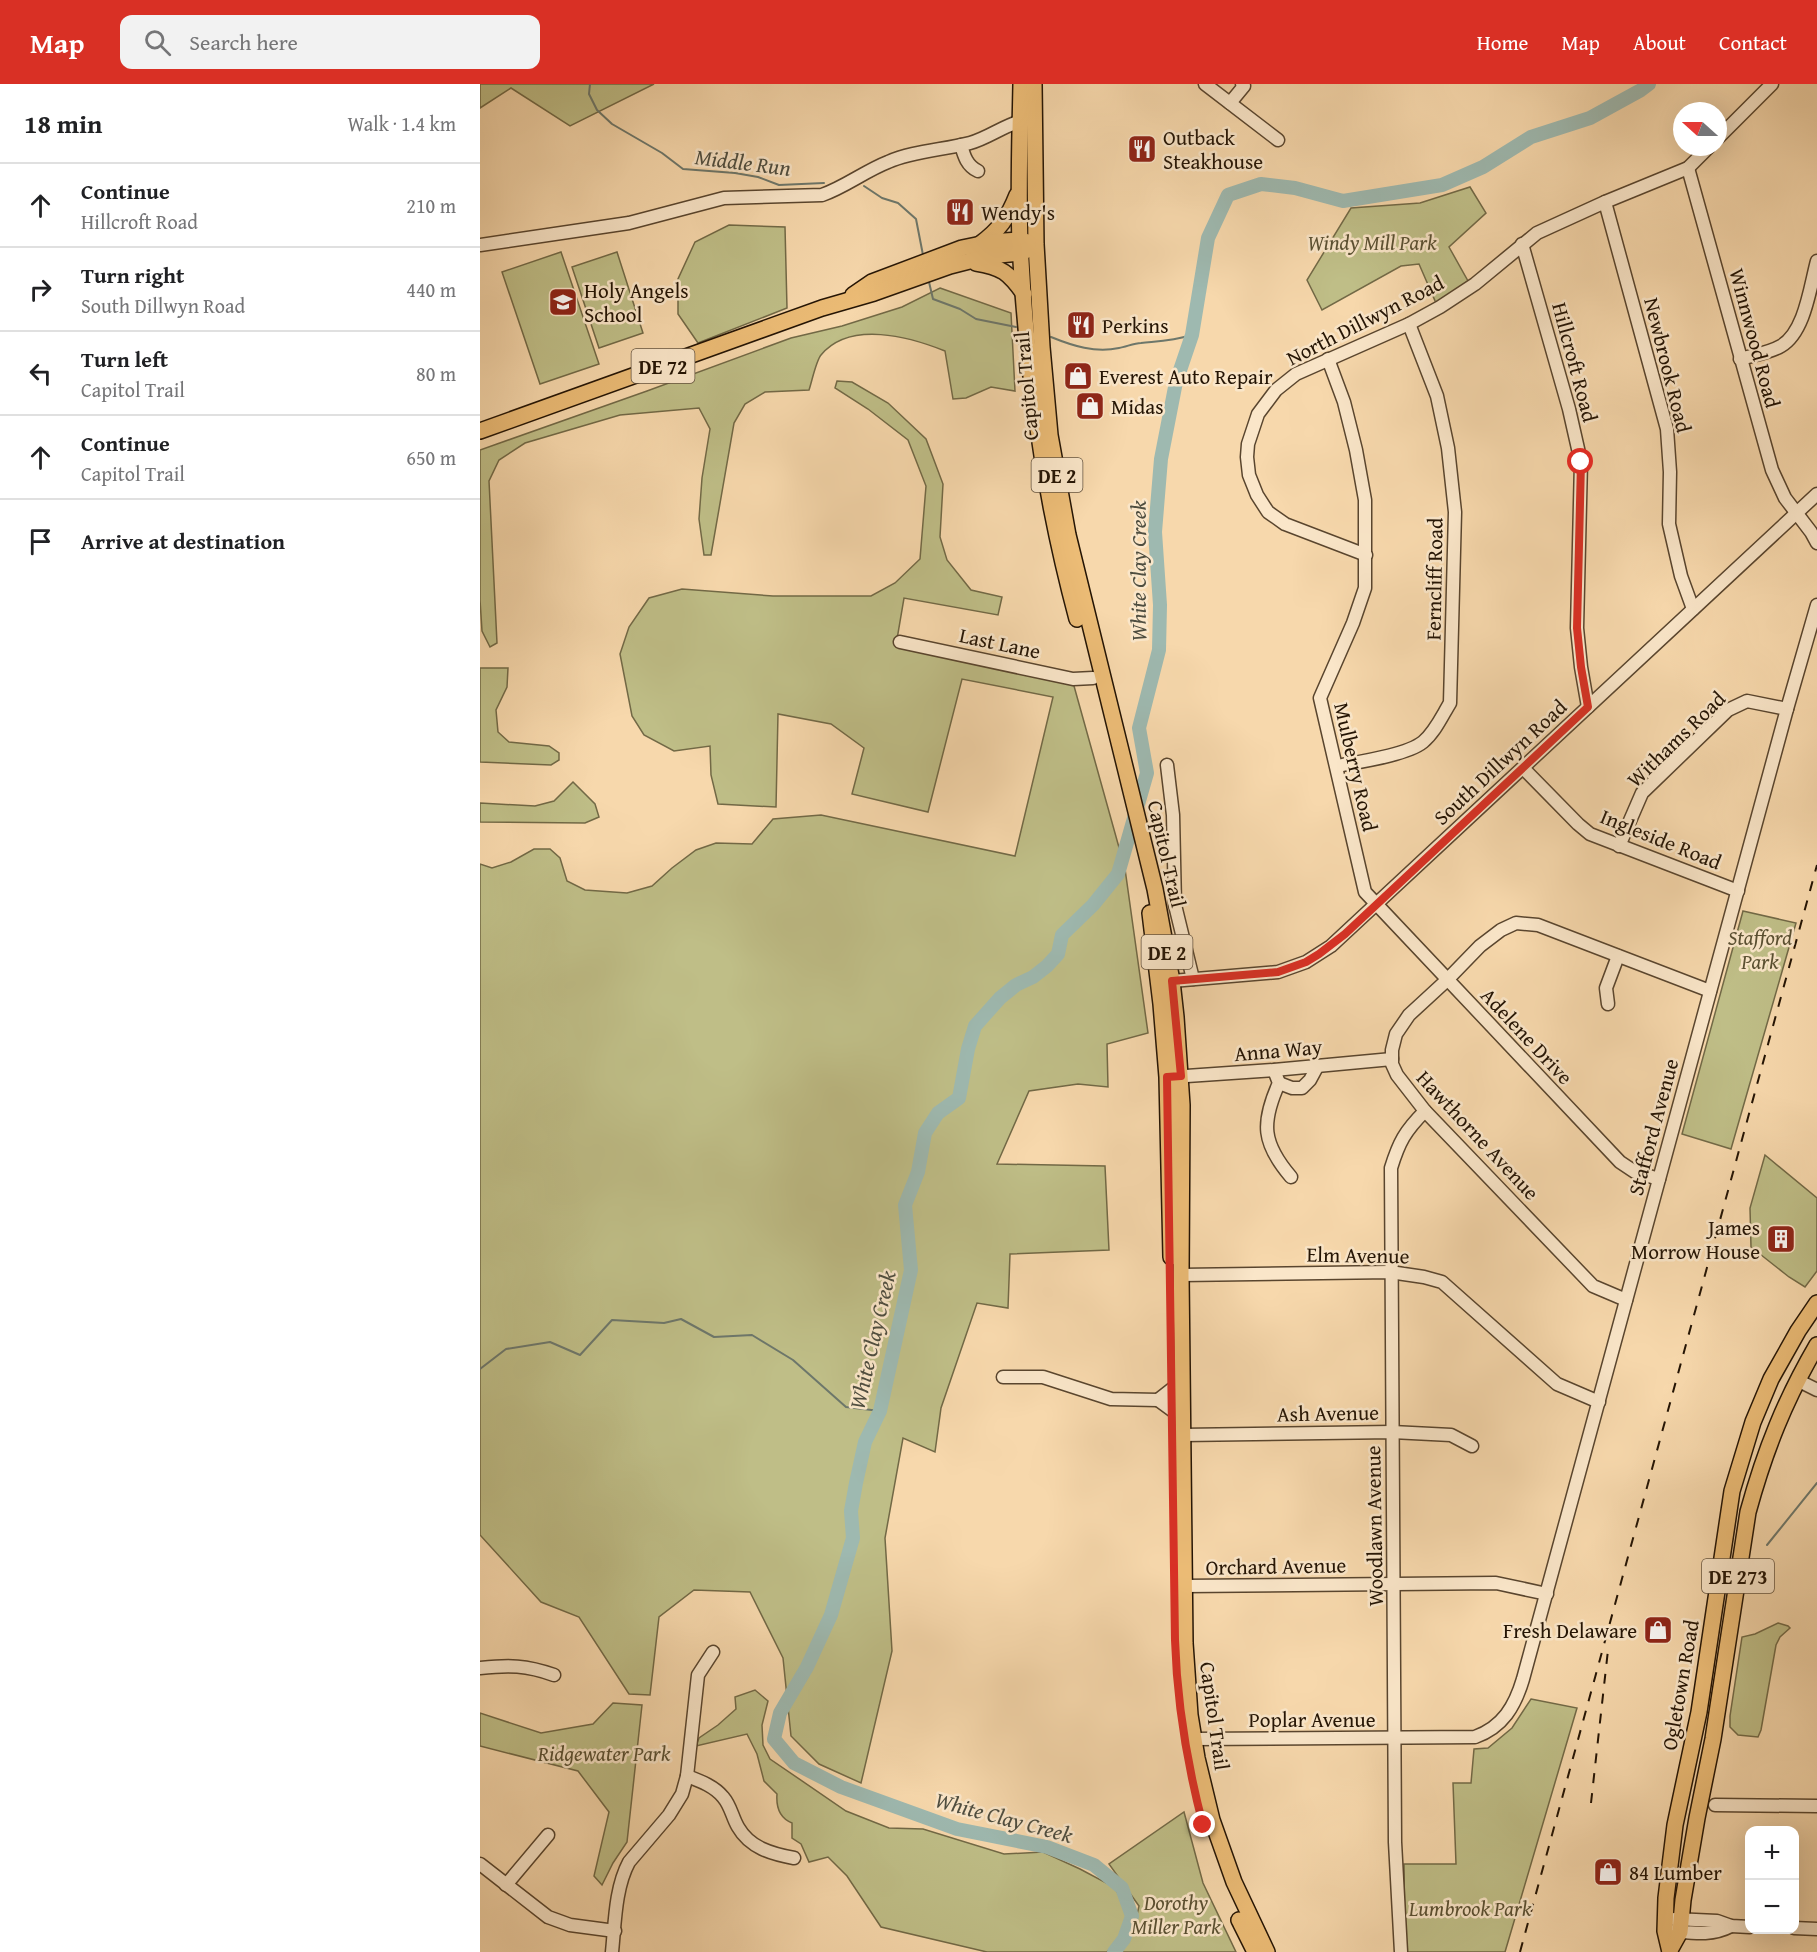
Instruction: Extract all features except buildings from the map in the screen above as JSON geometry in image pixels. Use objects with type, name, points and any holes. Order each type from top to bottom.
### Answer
[{"type":"main road","name":"Capitol Trail","points":[[1022,84],[1021,247],[1028,348],[1037,426],[1052,515],[1067,583],[1093,678],[1104,703]]},
{"type":"main road","name":"Capitol Trail","points":[[1034,84],[1036,244],[1050,435],[1068,535],[1104,703],[1172,981],[1174,1076],[1172,1389],[1175,1640],[1181,1720],[1190,1773],[1203,1825],[1229,1897],[1255,1952]]},
{"type":"main road","points":[[979,244],[994,234],[1010,214],[1020,187]]},
{"type":"main road","name":"DE 72","points":[[846,300],[872,282],[962,248],[991,242],[1021,247]]},
{"type":"main road","name":"DE 72","points":[[480,431],[846,300],[874,293],[920,276],[1036,244]]},
{"type":"main road","points":[[969,262],[1001,269],[1011,276],[1024,294]]},
{"type":"main road","name":"Capitol Trail","points":[[1151,890],[1161,1004],[1174,1076],[1182,1160],[1184,1586],[1186,1661],[1194,1739],[1201,1778],[1221,1846],[1243,1903],[1267,1952]]},
{"type":"main road","points":[[1753,1422],[1758,1392],[1791,1331],[1817,1292]]},
{"type":"main road","name":"Ogletown Road","points":[[1673,1925],[1666,1898],[1675,1825],[1699,1712],[1732,1491],[1753,1422],[1771,1379],[1817,1303]]},
{"type":"main road","name":"Ogletown Road","points":[[1670,1951],[1673,1925],[1713,1739],[1748,1512],[1767,1448],[1779,1418],[1817,1345]]},
{"type":"main road","points":[[1718,1586],[1726,1589],[1720,1639],[1724,1670]]},
{"type":"main road","points":[[1710,1642],[1711,1684],[1704,1724],[1707,1734],[1713,1739]]},
{"type":"street","points":[[1205,84],[1278,140]]},
{"type":"street","points":[[1230,103],[1244,86],[1242,84]]},
{"type":"street","points":[[1727,129],[1772,84]]},
{"type":"street","points":[[480,245],[629,223],[724,198],[815,196],[839,188],[891,160],[970,143],[1008,125],[1021,122]]},
{"type":"street","points":[[961,145],[965,160],[974,170],[978,171]]},
{"type":"street","name":"North Dillwyn Road","points":[[1366,555],[1285,524],[1268,512],[1257,495],[1250,475],[1247,457],[1248,444],[1258,414],[1276,390],[1296,374],[1409,324],[1440,307],[1475,285],[1537,233],[1688,168],[1701,156]]},
{"type":"street","name":"Winnwood Road","points":[[1688,168],[1772,470],[1785,498],[1796,513]]},
{"type":"street","name":"Newbrook Road","points":[[1605,202],[1667,429],[1670,472],[1669,524],[1681,576],[1693,609]]},
{"type":"street","name":"Hillcroft Road","points":[[1522,244],[1569,409],[1581,462],[1577,628],[1588,707]]},
{"type":"street","points":[[1740,359],[1781,346],[1795,333],[1802,317],[1817,261]]},
{"type":"street","name":"Ferncliff Road","points":[[1336,766],[1392,755],[1422,743],[1434,730],[1450,703],[1455,512],[1448,448],[1437,396],[1409,324]]},
{"type":"street","name":"Mulberry Road","points":[[1328,359],[1344,402],[1356,450],[1365,500],[1366,555],[1365,588],[1353,623],[1320,698],[1365,892],[1376,905]]},
{"type":"street","name":"South Dillwyn Road","points":[[1172,981],[1264,974],[1292,968],[1306,962],[1330,946],[1817,494]]},
{"type":"street","points":[[1796,513],[1817,543]]},
{"type":"street","name":"Stafford Avenue","points":[[1395,1738],[1475,1737],[1496,1727],[1505,1718],[1520,1689],[1817,605]]},
{"type":"street","name":"Last Lane","points":[[900,642],[1073,679],[1093,678]]},
{"type":"street","name":"Withams Road","points":[[1619,846],[1642,793],[1728,710],[1747,701],[1787,709]]},
{"type":"street","points":[[1167,765],[1173,815],[1175,905],[1193,979]]},
{"type":"street","name":"Ingleside Road","points":[[1523,768],[1585,830],[1599,838],[1737,891]]},
{"type":"street","name":"Adelene Drive","points":[[1376,905],[1620,1162],[1635,1172],[1659,1179]]},
{"type":"street","name":"Hawthorne Avenue","points":[[1626,1300],[1593,1286],[1425,1111],[1397,1075],[1392,1064],[1392,1050],[1396,1034],[1409,1015],[1480,946],[1501,930],[1515,923],[1538,926],[1710,990]]},
{"type":"street","points":[[1608,1004],[1606,988],[1618,956]]},
{"type":"street","name":"Anna Way","points":[[1174,1076],[1392,1059]]},
{"type":"street","points":[[1279,1083],[1292,1088],[1302,1088],[1310,1080],[1317,1066]]},
{"type":"street","points":[[1274,1070],[1279,1083],[1269,1106],[1267,1130],[1275,1156],[1291,1177]]},
{"type":"street","name":"Woodlawn Avenue","points":[[1401,1952],[1395,1842],[1390,1168],[1399,1142],[1425,1111]]},
{"type":"street","name":"Elm Avenue","points":[[1181,1275],[1390,1272],[1424,1276],[1442,1282],[1557,1384],[1599,1402]]},
{"type":"street","points":[[1004,1377],[1043,1377],[1111,1400],[1158,1400],[1173,1411]]},
{"type":"street","points":[[1797,1380],[1817,1390]]},
{"type":"street","points":[[1158,1400],[1172,1389]]},
{"type":"street","name":"Ash Avenue","points":[[1182,1435],[1392,1432],[1451,1435],[1472,1446]]},
{"type":"street","name":"Orchard Avenue","points":[[1184,1586],[1504,1584],[1546,1594]]},
{"type":"street","points":[[612,1952],[622,1877],[625,1870],[635,1854],[676,1805],[682,1794],[687,1776],[698,1675],[713,1652]]},
{"type":"street","points":[[480,1668],[516,1665],[554,1675]]},
{"type":"street","name":"Poplar Avenue","points":[[1194,1739],[1395,1738]]},
{"type":"street","points":[[687,1776],[705,1783],[723,1796],[729,1804],[738,1827],[751,1842],[771,1853],[794,1858]]},
{"type":"street","points":[[1715,1805],[1817,1806]]},
{"type":"street","points":[[506,1885],[548,1835]]},
{"type":"street","points":[[480,1864],[548,1917],[570,1925],[615,1930]]},
{"type":"street","points":[[1673,1925],[1713,1934],[1722,1932],[1731,1926],[1745,1927]]},
{"type":"street","points":[[1799,1928],[1817,1929]]},
{"type":"green space","points":[[480,84],[654,84],[570,126],[511,88],[480,108]]},
{"type":"green space","name":"Windy Mill Park","points":[[1470,187],[1486,213],[1449,247],[1468,281],[1436,303],[1419,264],[1401,266],[1322,310],[1307,280],[1351,208],[1420,203]]},
{"type":"green space","points":[[729,225],[785,227],[787,308],[698,343],[678,314],[678,279],[695,242]]},
{"type":"green space","points":[[561,252],[599,364],[540,384],[502,272]]},
{"type":"green space","points":[[617,252],[643,333],[599,348],[572,267]]},
{"type":"green space","points":[[940,288],[1011,313],[1015,391],[991,387],[966,398],[953,399],[945,351],[915,341],[881,335],[864,335],[833,344],[819,358],[809,390],[765,392],[745,404],[734,423],[711,555],[704,555],[699,519],[702,478],[710,429],[699,408],[620,415],[525,443],[499,460],[489,481],[497,643],[490,647],[482,631],[480,600],[480,450],[791,338],[842,326],[902,307]]},
{"type":"green space","points":[[837,381],[852,382],[888,403],[926,439],[943,484],[940,537],[947,560],[971,590],[1002,597],[998,615],[904,598],[896,645],[1064,678],[1074,686],[1125,869],[1148,1033],[1107,1044],[1108,1087],[1078,1084],[1029,1091],[997,1164],[1105,1166],[1109,1250],[1010,1254],[1008,1308],[977,1303],[941,1408],[935,1452],[903,1438],[885,1538],[892,1651],[861,1783],[819,1764],[791,1736],[783,1658],[750,1592],[694,1590],[659,1617],[650,1695],[629,1694],[579,1617],[541,1602],[480,1535],[480,864],[492,868],[511,862],[534,849],[550,849],[560,858],[567,881],[585,890],[627,893],[652,886],[696,850],[716,843],[752,844],[773,819],[821,815],[1015,856],[1053,697],[962,679],[928,812],[852,794],[864,748],[831,724],[778,714],[776,807],[718,804],[711,775],[710,746],[674,751],[644,735],[632,716],[620,654],[629,627],[649,598],[682,589],[773,596],[871,596],[895,583],[920,559],[926,486],[908,440],[868,409],[835,388]]},
{"type":"green space","points":[[480,668],[508,668],[507,687],[496,710],[498,732],[509,742],[549,746],[559,753],[559,760],[551,765],[480,762]]},
{"type":"green space","points":[[573,782],[595,804],[599,817],[585,823],[480,822],[480,803],[535,806],[554,801]]},
{"type":"green space","name":"Stafford Park","points":[[1743,911],[1796,923],[1731,1149],[1682,1134]]},
{"type":"green space","points":[[1765,1155],[1817,1198],[1817,1271],[1805,1287],[1751,1247],[1750,1208]]},
{"type":"green space","points":[[1778,1623],[1790,1628],[1780,1637],[1776,1645],[1761,1730],[1758,1737],[1738,1735],[1730,1727],[1730,1716],[1742,1637],[1755,1634]]},
{"type":"green space","points":[[755,1690],[768,1701],[762,1725],[763,1745],[770,1759],[846,1811],[889,1828],[923,1829],[1004,1854],[1043,1852],[1114,1887],[1127,1907],[1127,1930],[1107,1952],[987,1952],[881,1927],[847,1876],[828,1857],[809,1862],[801,1844],[792,1838],[792,1823],[779,1811],[777,1794],[764,1781],[757,1754],[747,1734],[696,1746],[699,1738],[736,1709],[735,1697]]},
{"type":"green space","name":"Lumbrook Park","points":[[1531,1699],[1577,1708],[1505,1952],[1405,1952],[1404,1864],[1456,1864],[1453,1783],[1471,1783],[1474,1749],[1488,1748],[1512,1728]]},
{"type":"green space","name":"Ridgewater Park","points":[[613,1703],[642,1705],[627,1842],[602,1885],[594,1876],[609,1812],[578,1771],[480,1746],[480,1713],[541,1733],[593,1724]]},
{"type":"green space","name":"Dorothy Miller Park","points":[[1184,1812],[1203,1883],[1236,1952],[1118,1952],[1133,1933],[1139,1906],[1109,1864]]},
{"type":"waterway","name":"Middle Run","points":[[590,84],[589,94],[597,110],[612,124],[662,153],[683,169],[735,173],[758,177],[779,185],[824,183]]},
{"type":"waterway","name":"White Clay Creek","points":[[1114,1952],[1124,1939],[1132,1916],[1122,1888],[1094,1865],[1047,1847],[957,1829],[841,1787],[794,1763],[774,1739],[780,1713],[807,1667],[831,1615],[853,1538],[851,1511],[856,1483],[865,1442],[880,1411],[911,1270],[905,1205],[918,1172],[925,1133],[938,1113],[959,1098],[968,1049],[975,1026],[1000,998],[1047,966],[1058,954],[1062,935],[1093,905],[1118,874],[1147,773],[1139,728],[1159,650],[1160,605],[1155,532],[1161,459],[1176,382],[1192,335],[1208,238],[1228,195],[1261,184],[1295,188],[1343,201],[1442,185],[1483,167],[1531,137],[1590,118],[1649,84]]},
{"type":"waterway","name":"Middle Run","points":[[864,186],[882,198],[898,203],[916,219],[923,255]]},
{"type":"waterway","name":"Middle Run","points":[[929,282],[933,299],[960,309],[976,319],[1016,327]]},
{"type":"waterway","name":"Middle Run","points":[[1051,337],[1076,346],[1101,350],[1192,335]]},
{"type":"waterway","points":[[480,1369],[506,1349],[550,1342],[580,1355],[612,1320],[664,1323],[681,1319],[714,1337],[752,1335],[793,1360],[846,1407],[880,1411]]},
{"type":"waterway","points":[[1767,1545],[1817,1483]]},
{"type":"railway","points":[[1520,1952],[1817,865]]},
{"type":"railway","points":[[1591,1803],[1608,1650]]},
{"type":"place","name":"Outback Steakhouse","points":[[1142,149]]},
{"type":"place","name":"Wendy's","points":[[960,212]]},
{"type":"place","name":"Holy Angels School","points":[[563,302]]},
{"type":"place","name":"Perkins","points":[[1081,325]]},
{"type":"place","name":"Everest Auto Repair","points":[[1078,376]]},
{"type":"place","name":"Midas","points":[[1090,406]]},
{"type":"place","name":"James Morrow House","points":[[1781,1239]]},
{"type":"place","name":"Fresh Delaware","points":[[1658,1630]]},
{"type":"place","name":"84 Lumber","points":[[1608,1872]]},
{"type":"route","points":[[1203,1825],[1190,1773],[1181,1720],[1175,1640],[1167,1077],[1181,1076],[1172,981],[1278,972],[1306,962],[1319,954],[1345,934],[1588,707],[1577,628],[1581,462]]}]
